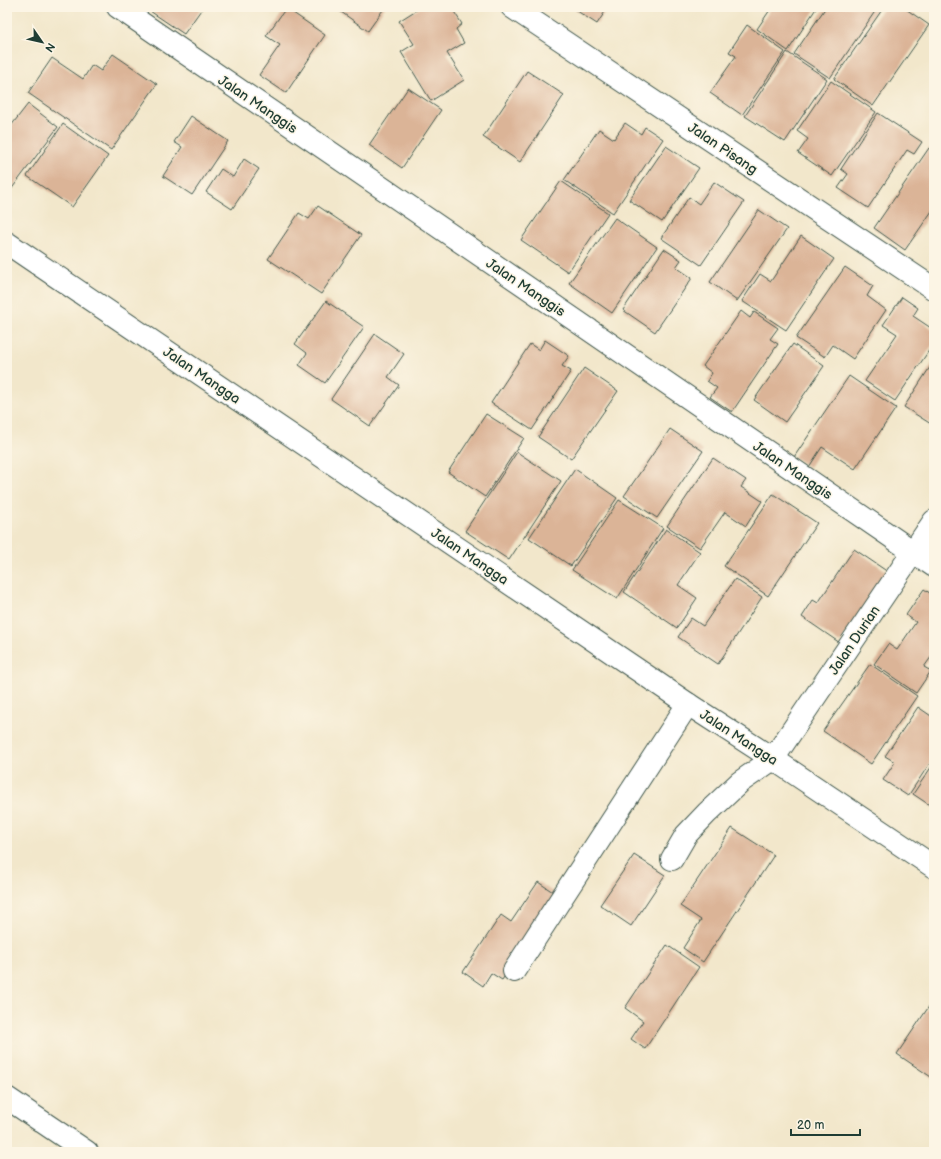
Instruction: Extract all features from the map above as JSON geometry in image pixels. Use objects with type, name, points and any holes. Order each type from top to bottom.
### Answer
[{"type":"street","name":"Jalan Manggis","points":[[118,7],[934,566]]},
{"type":"street","name":"Jalan Pisang","points":[[512,7],[934,289]]},
{"type":"street","name":"Jalan Mangga","points":[[7,243],[688,704],[934,867]]},
{"type":"street","name":"Jalan Durian","points":[[773,759],[934,521]]},
{"type":"street","points":[[514,971],[688,704]]},
{"type":"street","points":[[672,859],[686,835],[706,813],[740,782],[773,759]]},
{"type":"street","points":[[7,1098],[87,1152]]},
{"type":"building","points":[[144,7],[203,7],[184,34]]},
{"type":"building","points":[[334,7],[385,7],[368,31]]},
{"type":"building","points":[[421,7],[451,7],[462,24],[456,29],[464,43],[447,53],[464,80],[431,101],[401,52],[414,44],[399,21]]},
{"type":"building","points":[[571,7],[608,7],[597,24]]},
{"type":"building","points":[[772,7],[817,7],[788,51],[757,29]]},
{"type":"building","points":[[826,7],[878,7],[830,78],[794,54]]},
{"type":"building","points":[[884,7],[903,7],[929,25],[873,106],[834,79]]},
{"type":"building","points":[[286,8],[325,35],[286,93],[259,75],[280,45],[266,36]]},
{"type":"building","points":[[747,25],[785,52],[742,115],[710,93],[736,56],[729,52]]},
{"type":"building","points":[[787,52],[827,79],[785,142],[745,116]]},
{"type":"building","points":[[113,54],[157,84],[111,150],[28,93],[52,58],[83,79],[92,65],[101,71]]},
{"type":"building","points":[[527,71],[564,95],[520,162],[483,137]]},
{"type":"building","points":[[831,81],[876,112],[832,176],[798,153],[808,139],[797,131]]},
{"type":"building","points":[[408,88],[441,110],[402,168],[369,145]]},
{"type":"building","points":[[28,104],[58,127],[7,195],[7,131]]},
{"type":"building","points":[[878,113],[922,142],[914,154],[907,150],[868,208],[838,188],[848,174],[841,169]]},
{"type":"building","points":[[191,116],[228,141],[192,195],[163,176],[182,147],[174,142]]},
{"type":"building","points":[[625,123],[641,134],[645,127],[663,139],[613,213],[564,180],[599,129],[614,139]]},
{"type":"building","points":[[63,124],[108,156],[72,207],[27,176]]},
{"type":"building","points":[[666,146],[699,168],[662,222],[629,200]]},
{"type":"building","points":[[929,148],[934,151],[934,208],[905,250],[874,228]]},
{"type":"building","points":[[244,159],[259,169],[232,209],[206,192],[221,169],[233,177]]},
{"type":"building","points":[[561,181],[608,213],[568,272],[521,240]]},
{"type":"building","points":[[714,182],[744,202],[701,265],[661,238],[689,197],[699,204]]},
{"type":"building","points":[[318,206],[361,235],[321,294],[268,259],[299,213],[309,219]]},
{"type":"building","points":[[759,210],[787,229],[737,301],[710,282]]},
{"type":"building","points":[[615,218],[657,247],[612,313],[569,283]]},
{"type":"building","points":[[801,236],[834,259],[786,330],[742,301],[760,274],[771,281]]},
{"type":"building","points":[[664,249],[681,260],[676,267],[692,278],[655,332],[623,310]]},
{"type":"building","points":[[845,267],[873,286],[867,296],[886,310],[853,359],[833,345],[825,357],[796,338]]},
{"type":"building","points":[[902,297],[918,308],[913,316],[934,330],[934,343],[895,401],[865,381],[897,334],[883,325]]},
{"type":"building","points":[[326,301],[364,327],[325,383],[299,365],[307,353],[295,344]]},
{"type":"building","points":[[741,311],[750,318],[754,312],[778,328],[770,339],[778,344],[732,412],[710,397],[717,388],[707,381],[712,373],[703,366]]},
{"type":"building","points":[[375,334],[404,354],[388,377],[399,385],[370,426],[331,399]]},
{"type":"building","points":[[545,340],[569,356],[562,366],[571,371],[532,430],[491,403],[530,344],[539,350]]},
{"type":"building","points":[[793,344],[824,366],[785,422],[754,400]]},
{"type":"building","points":[[934,361],[934,419],[931,424],[904,407]]},
{"type":"building","points":[[584,368],[618,391],[571,459],[538,437]]},
{"type":"building","points":[[849,376],[896,408],[855,469],[822,447],[809,467],[794,457]]},
{"type":"building","points":[[486,414],[524,438],[485,497],[448,472]]},
{"type":"building","points":[[670,429],[703,451],[657,518],[624,496]]},
{"type":"building","points":[[517,452],[561,481],[509,560],[465,531]]},
{"type":"building","points":[[713,458],[746,480],[741,487],[762,501],[746,526],[725,512],[700,548],[667,526]]},
{"type":"building","points":[[575,469],[617,498],[571,566],[529,538]]},
{"type":"building","points":[[773,494],[817,523],[768,596],[724,566]]},
{"type":"building","points":[[619,500],[663,528],[617,599],[572,570]]},
{"type":"building","points":[[666,529],[700,552],[678,585],[697,598],[677,628],[624,592]]},
{"type":"building","points":[[854,549],[888,572],[840,643],[802,617],[813,600],[818,603]]},
{"type":"building","points":[[735,579],[762,597],[718,664],[678,637],[691,618],[703,626]]},
{"type":"building","points":[[924,589],[934,596],[934,653],[924,667],[931,671],[916,693],[874,664],[888,644],[897,650],[916,622],[906,615]]},
{"type":"building","points":[[870,664],[917,696],[871,764],[823,731]]},
{"type":"building","points":[[918,707],[934,718],[934,757],[908,796],[883,780],[895,762],[885,756]]},
{"type":"building","points":[[934,763],[934,808],[913,794]]},
{"type":"building","points":[[732,828],[774,855],[703,962],[683,948],[701,920],[680,906]]},
{"type":"building","points":[[634,855],[665,875],[631,926],[600,905]]},
{"type":"building","points":[[538,882],[559,896],[502,980],[491,973],[483,986],[463,972],[501,915],[511,922]]},
{"type":"building","points":[[667,945],[699,967],[645,1049],[631,1039],[643,1021],[625,1008]]},
{"type":"building","points":[[934,999],[934,1079],[897,1054]]}]
